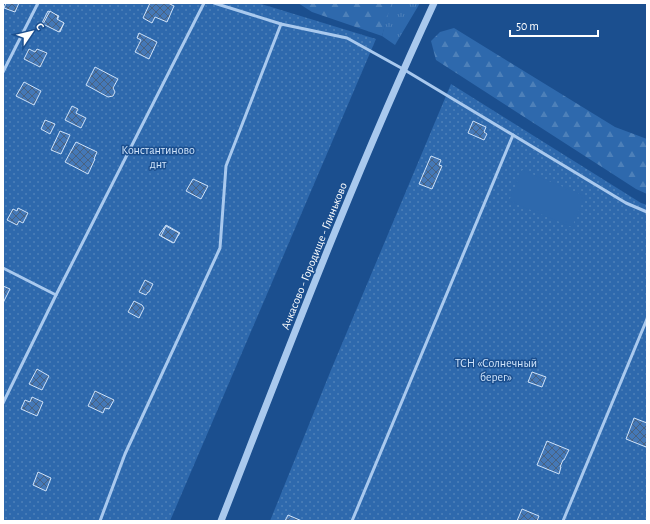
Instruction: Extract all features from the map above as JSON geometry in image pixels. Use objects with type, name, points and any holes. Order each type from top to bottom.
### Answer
[{"type":"street","name":"Ачкасово - Городище - Глиньково","points":[[221,521],[316,277],[403,69],[434,3]]},
{"type":"lane","points":[[3,72],[38,3]]},
{"type":"lane","points":[[3,403],[204,3]]},
{"type":"lane","points":[[214,3],[281,24],[347,38],[403,69],[626,203],[647,212]]},
{"type":"lane","points":[[100,521],[125,454],[220,248],[226,166],[281,24]]},
{"type":"lane","points":[[352,521],[513,135]]},
{"type":"lane","points":[[3,268],[56,295]]},
{"type":"lane","points":[[563,521],[647,319]]},
{"type":"green space","name":"Константиново днт","points":[[3,3],[258,3],[376,39],[170,521],[3,521]]},
{"type":"green space","points":[[298,3],[391,4],[382,36],[312,12]]},
{"type":"green space","points":[[389,3],[420,3],[395,45],[382,36]]},
{"type":"green space","points":[[454,28],[615,127],[647,139],[647,194],[636,189],[436,60],[431,41],[440,32]]},
{"type":"green space","name":"ТСН «Солнечный берег»","points":[[451,84],[641,203],[647,205],[647,521],[270,521],[331,370]]},
{"type":"green space","points":[[522,170],[585,196],[572,227],[509,201]]},
{"type":"building","points":[[6,3],[19,3],[15,12],[4,8]]},
{"type":"building","points":[[150,3],[168,3],[174,6],[167,22],[155,17],[152,23],[143,18]]},
{"type":"building","points":[[48,11],[59,16],[57,20],[64,23],[60,32],[42,23]]},
{"type":"building","points":[[50,11],[58,16],[57,19],[64,23],[59,32],[43,24]]},
{"type":"building","points":[[139,33],[157,42],[149,59],[135,52],[141,40],[137,38]]},
{"type":"building","points":[[29,49],[35,52],[37,49],[47,53],[40,67],[24,59]]},
{"type":"building","points":[[95,67],[118,79],[113,88],[115,92],[113,96],[108,97],[86,85]]},
{"type":"building","points":[[24,82],[41,91],[34,105],[16,96]]},
{"type":"building","points":[[72,106],[78,109],[76,113],[86,118],[81,128],[65,120]]},
{"type":"building","points":[[45,120],[55,124],[50,134],[41,129]]},
{"type":"building","points":[[473,121],[486,127],[484,132],[487,134],[484,140],[468,133]]},
{"type":"building","points":[[60,131],[70,135],[61,154],[51,150]]},
{"type":"building","points":[[76,142],[97,152],[88,174],[65,162]]},
{"type":"building","points":[[431,156],[441,160],[439,165],[442,166],[432,189],[419,184]]},
{"type":"building","points":[[193,179],[208,186],[201,199],[186,191]]},
{"type":"building","points":[[18,208],[28,213],[23,223],[19,221],[17,225],[7,220],[13,209],[17,211]]},
{"type":"building","points":[[166,225],[180,233],[173,243],[159,235]]},
{"type":"building","points":[[166,226],[179,233],[174,243],[161,236]]},
{"type":"building","points":[[145,280],[153,284],[146,295],[139,292]]},
{"type":"building","points":[[3,286],[10,289],[3,303]]},
{"type":"building","points":[[134,301],[142,305],[144,308],[139,318],[128,312]]},
{"type":"building","points":[[37,369],[49,376],[42,390],[29,384]]},
{"type":"building","points":[[532,372],[546,377],[542,387],[528,382]]},
{"type":"building","points":[[95,391],[114,400],[109,409],[105,408],[103,413],[88,406]]},
{"type":"building","points":[[32,397],[43,402],[37,416],[21,409],[25,400],[30,402]]},
{"type":"building","points":[[634,418],[647,423],[646,447],[626,439]]},
{"type":"building","points":[[547,441],[569,450],[560,467],[559,474],[537,465]]},
{"type":"building","points":[[38,472],[51,478],[46,491],[33,485]]},
{"type":"building","points":[[522,509],[539,516],[537,521],[517,521]]},
{"type":"building","points":[[288,515],[302,521],[285,521]]}]
